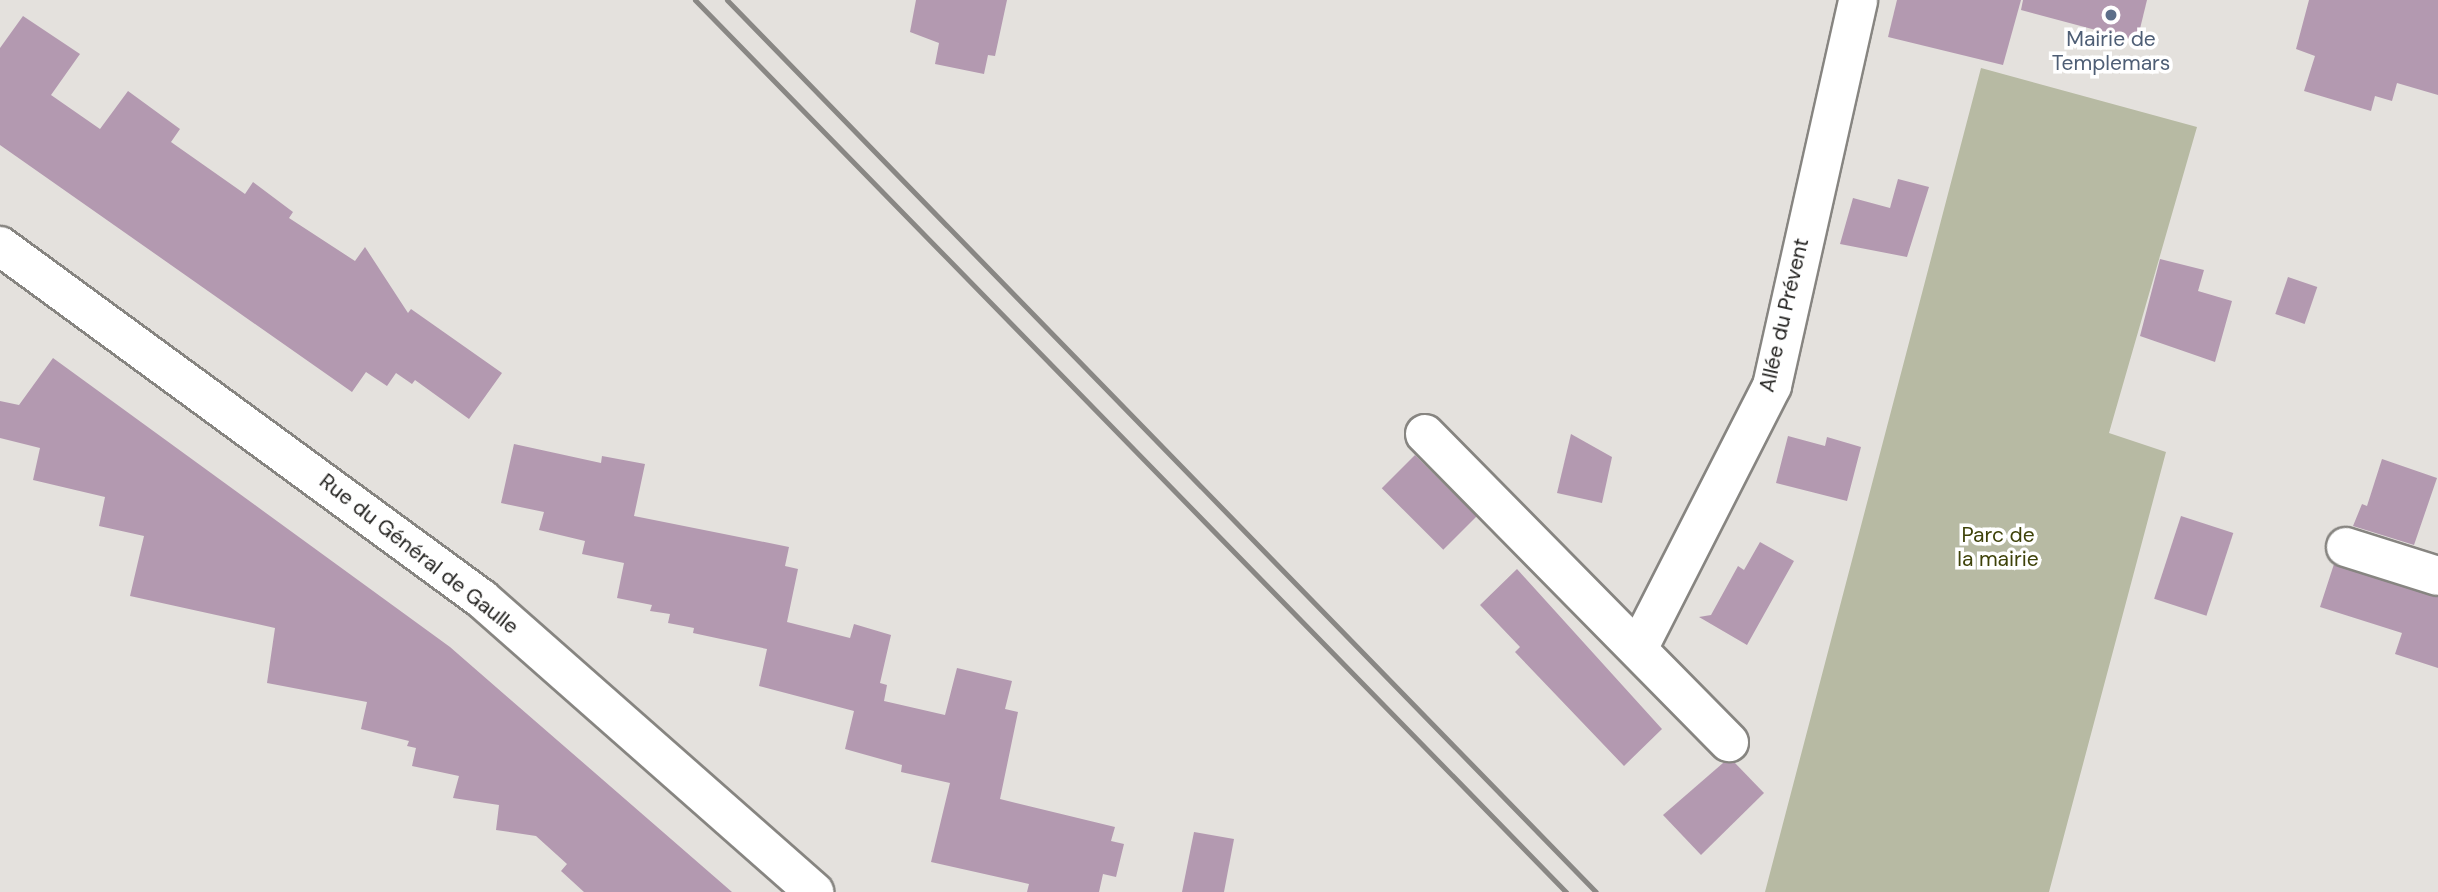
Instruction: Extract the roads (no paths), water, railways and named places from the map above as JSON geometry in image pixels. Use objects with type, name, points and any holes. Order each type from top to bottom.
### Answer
[{"type":"street","name":"Allée du Prévent","points":[[1639,647],[1772,386],[1858,0]]},
{"type":"street","name":"Rue du Général de Gaulle","points":[[0,246],[482,599],[814,892]]},
{"type":"street","points":[[1424,434],[1639,647],[1729,742]]},
{"type":"street","points":[[2346,547],[2438,576]]},
{"type":"railway","points":[[695,0],[1566,892]]},
{"type":"railway","points":[[727,0],[1596,892]]},
{"type":"place","name":"Mairie de Templemars","points":[[2111,15]]},
{"type":"park label","name":"Parc de la mairie","points":[[1998,547]]}]
